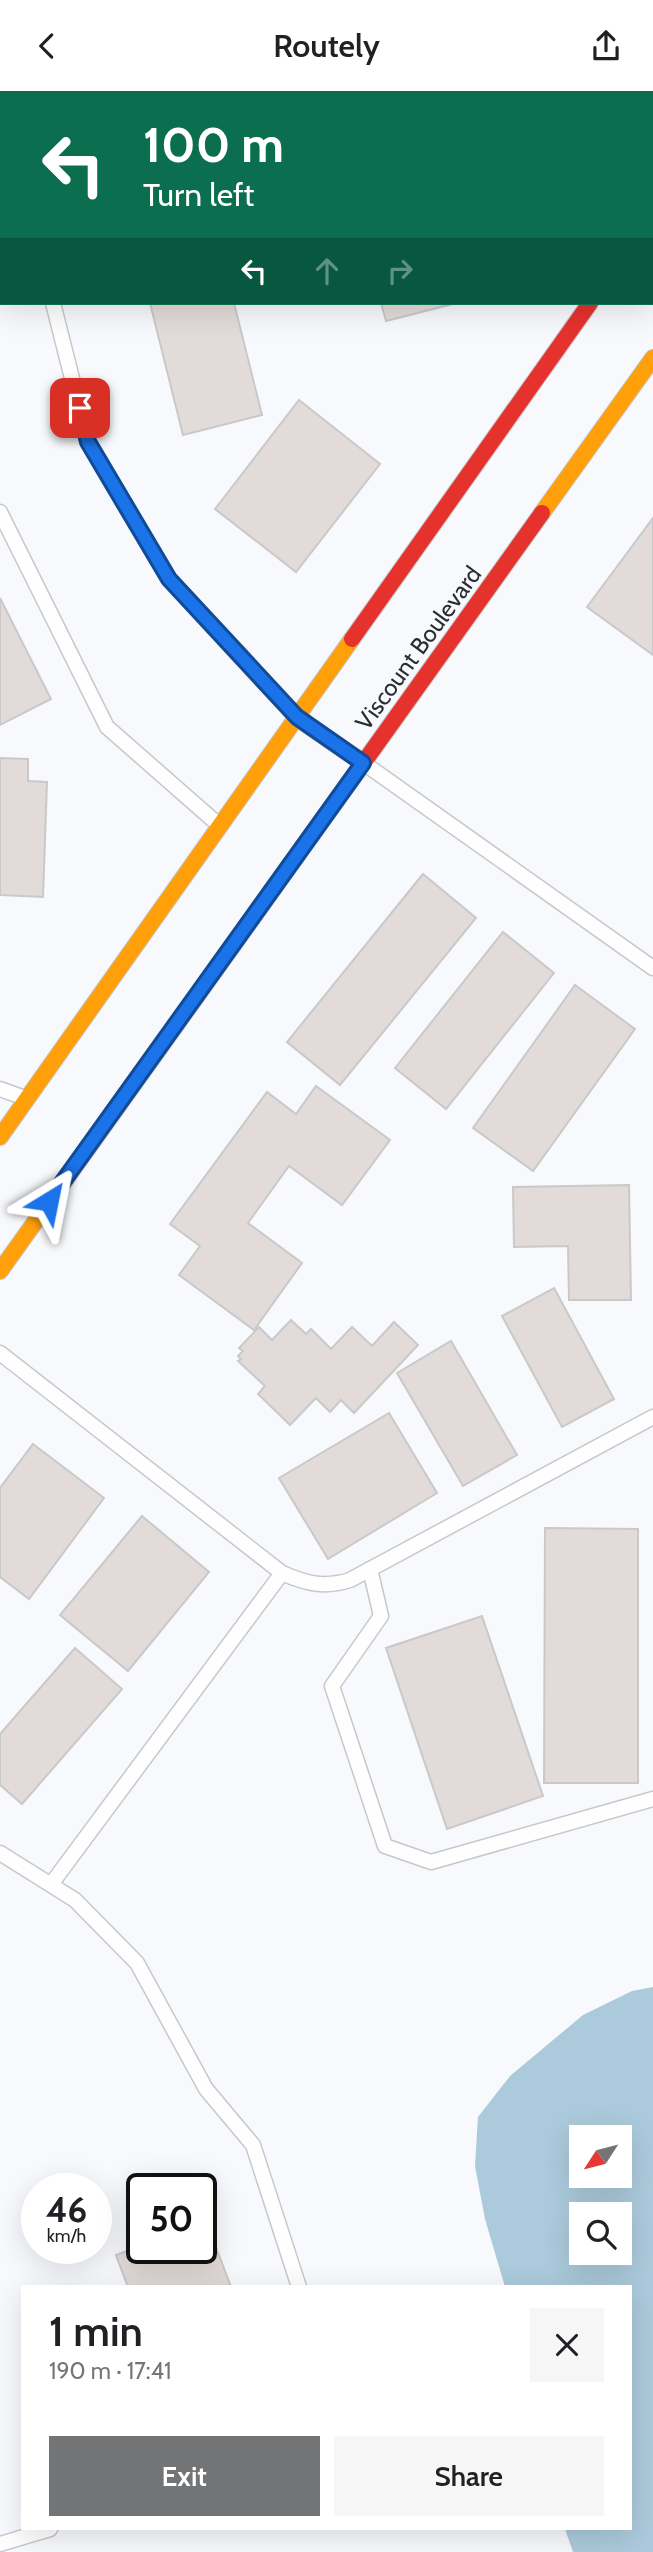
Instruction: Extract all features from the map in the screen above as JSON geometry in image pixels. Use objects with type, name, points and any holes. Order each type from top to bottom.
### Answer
[{"type":"main road","points":[[0,1137],[589,305]]},
{"type":"main road","name":"Viscount Boulevard","points":[[0,1271],[653,358]]},
{"type":"main road","points":[[297,717],[363,763]]},
{"type":"lane","points":[[54,305],[88,442],[135,522],[169,579],[297,717]]},
{"type":"lane","points":[[0,512],[107,727],[220,826]]},
{"type":"lane","points":[[363,763],[653,968]]},
{"type":"lane","points":[[0,1089],[27,1099]]},
{"type":"lane","points":[[0,1353],[282,1573],[305,1583],[328,1587],[370,1570],[653,1417]]},
{"type":"lane","points":[[370,1570],[381,1616],[332,1686],[385,1846],[431,1861],[653,1799]]},
{"type":"lane","points":[[52,1883],[282,1573]]},
{"type":"lane","points":[[0,1853],[52,1883],[75,1900],[137,1963],[206,2089],[253,2145],[298,2285]]},
{"type":"lane","points":[[0,2544],[47,2530]]},
{"type":"water","points":[[653,1987],[653,2552],[573,2552],[565,2530],[632,2530],[632,2285],[504,2285],[485,2219],[475,2166],[478,2117],[510,2076],[583,2015],[632,1991]]},
{"type":"building","points":[[150,305],[234,305],[262,415],[183,435]]},
{"type":"building","points":[[382,305],[449,305],[386,321]]},
{"type":"building","points":[[299,400],[380,464],[296,572],[215,509]]},
{"type":"building","points":[[653,518],[653,655],[587,607]]},
{"type":"building","points":[[0,598],[51,699],[0,725]]},
{"type":"building","points":[[0,758],[28,759],[28,781],[47,782],[43,897],[0,895]]},
{"type":"building","points":[[423,874],[476,918],[340,1085],[287,1042]]},
{"type":"building","points":[[503,932],[554,973],[446,1109],[395,1068]]},
{"type":"building","points":[[575,985],[635,1029],[533,1171],[473,1128]]},
{"type":"building","points":[[316,1086],[390,1140],[342,1205],[289,1166],[248,1223],[302,1263],[254,1330],[179,1275],[200,1246],[170,1224],[267,1092],[296,1114]]},
{"type":"building","points":[[629,1185],[631,1300],[569,1300],[568,1246],[514,1247],[513,1187]]},
{"type":"building","points":[[554,1288],[614,1399],[562,1427],[502,1316]]},
{"type":"building","points":[[291,1320],[306,1334],[311,1329],[331,1349],[352,1327],[372,1346],[394,1322],[418,1345],[354,1413],[341,1400],[330,1412],[316,1398],[290,1425],[258,1394],[265,1386],[238,1361],[241,1359],[238,1356],[243,1351],[239,1348],[259,1327],[272,1340]]},
{"type":"building","points":[[451,1341],[517,1455],[463,1486],[397,1373]]},
{"type":"building","points":[[389,1413],[437,1493],[328,1559],[279,1478]]},
{"type":"building","points":[[33,1444],[104,1498],[29,1599],[0,1577],[0,1488]]},
{"type":"building","points":[[142,1516],[209,1572],[128,1671],[60,1615]]},
{"type":"building","points":[[545,1528],[638,1529],[638,1783],[544,1783]]},
{"type":"building","points":[[482,1616],[543,1796],[447,1829],[386,1648]]},
{"type":"building","points":[[75,1648],[122,1689],[22,1804],[0,1785],[0,1734]]},
{"type":"building","points":[[217,2250],[230,2285],[127,2285],[116,2255],[126,2251],[126,2264],[217,2264]]},
{"type":"traffic: fast","points":[[297,718],[363,763]]},
{"type":"traffic: slow","points":[[542,513],[653,358]]},
{"type":"traffic: slow","points":[[0,1137],[352,639]]},
{"type":"traffic: slow","points":[[0,1271],[196,997]]},
{"type":"traffic: jam","points":[[352,639],[589,305]]},
{"type":"traffic: jam","points":[[196,997],[542,513]]},
{"type":"route","points":[[49,1201],[363,763],[297,717],[169,579],[88,442],[80,408]]}]
